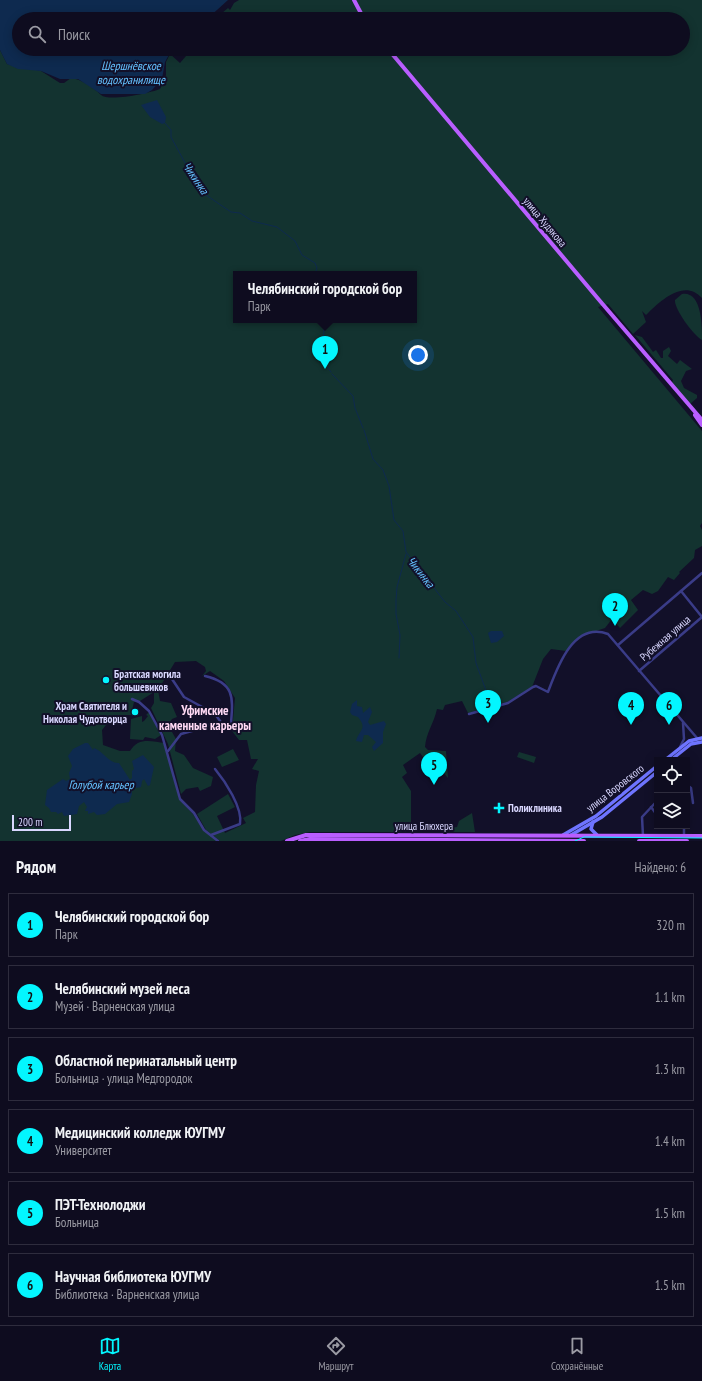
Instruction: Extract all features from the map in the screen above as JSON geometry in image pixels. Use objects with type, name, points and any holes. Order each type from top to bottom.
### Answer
[{"type":"main road","points":[[354,0],[360,12]]},
{"type":"main road","name":"улица Худякова","points":[[394,56],[702,420]]},
{"type":"main road","name":"улица Худякова","points":[[689,406],[702,426]]},
{"type":"main road","points":[[668,757],[689,741],[702,738]]},
{"type":"main road","points":[[675,757],[691,744],[702,742]]},
{"type":"main road","name":"улица Воровского","points":[[562,837],[596,816],[654,768]]},
{"type":"main road","name":"улица Воровского","points":[[568,841],[571,835],[594,822],[654,774]]},
{"type":"main road","points":[[594,822],[592,829],[598,836]]},
{"type":"main road","name":"улица Блюхера","points":[[287,841],[312,835],[443,840],[562,837]]},
{"type":"main road","points":[[562,837],[571,835],[643,836],[658,840],[684,836],[702,836]]},
{"type":"main road","points":[[562,837],[568,841],[584,841]]},
{"type":"main road","name":"улица Блюхера","points":[[300,841],[310,839],[355,840],[562,837]]},
{"type":"main road","points":[[639,841],[687,841]]},
{"type":"street","points":[[618,645],[702,573]]},
{"type":"street","points":[[681,591],[702,617]]},
{"type":"street","name":"Рубежная улица","points":[[639,671],[702,617]]},
{"type":"street","points":[[469,714],[508,703],[536,686],[548,692],[561,658],[577,640],[595,631],[608,634],[697,738]]},
{"type":"street","points":[[168,751],[181,734],[199,730],[209,725],[223,725],[231,723],[234,708],[232,696],[221,682],[205,676]]},
{"type":"street","points":[[172,679],[184,697],[214,714],[223,725]]},
{"type":"street","points":[[132,700],[137,701],[149,711],[162,735],[168,751],[180,799],[194,813],[204,830],[218,841]]},
{"type":"street","points":[[680,747],[684,739],[683,723]]},
{"type":"street","points":[[211,835],[235,827],[240,824],[241,820],[234,801],[222,777],[215,769]]},
{"type":"street","points":[[690,786],[692,803]]},
{"type":"street","points":[[643,836],[642,817],[654,804]]},
{"type":"street","points":[[650,807],[654,812]]},
{"type":"street","points":[[684,829],[684,836]]},
{"type":"green space","points":[[239,0],[702,0],[702,298],[695,292],[688,290],[672,294],[665,298],[646,315],[642,311],[646,322],[633,334],[608,304],[598,307],[702,431],[702,523],[700,526],[702,530],[702,546],[695,550],[694,558],[679,572],[680,573],[674,580],[668,577],[658,591],[652,594],[643,590],[631,600],[638,610],[620,628],[612,619],[605,628],[581,636],[566,651],[551,649],[543,659],[532,687],[507,702],[468,713],[462,701],[445,705],[443,710],[437,709],[425,747],[428,750],[446,751],[448,778],[442,771],[433,771],[420,753],[403,765],[407,773],[402,777],[411,791],[411,832],[310,832],[295,835],[281,841],[220,841],[206,830],[197,814],[228,794],[235,807],[217,816],[225,833],[246,823],[243,818],[255,812],[256,785],[259,771],[252,769],[258,759],[251,759],[247,740],[239,740],[232,731],[235,698],[224,681],[210,671],[202,676],[206,671],[205,667],[196,661],[175,662],[158,690],[160,701],[171,703],[177,717],[172,719],[168,725],[176,739],[175,751],[184,755],[193,768],[213,777],[211,786],[200,791],[198,787],[186,789],[181,794],[168,744],[151,708],[154,703],[154,692],[140,701],[134,702],[131,715],[114,715],[102,730],[103,745],[120,751],[130,751],[137,744],[145,741],[165,743],[179,799],[193,814],[203,830],[218,841],[0,841],[0,50],[7,64],[41,71],[60,83],[64,83],[71,78],[79,80],[87,84],[101,95],[112,98],[139,95],[160,89],[166,75],[166,62],[169,56],[172,56],[180,63],[186,56],[690,56],[690,12],[223,12],[228,8],[230,10],[234,3]]},
{"type":"green space","points":[[682,294],[689,295],[694,298],[697,304],[700,311],[702,340],[681,316],[675,300]]},
{"type":"green space","points":[[635,335],[642,337],[653,352],[656,350],[661,358],[663,358],[663,351],[669,347],[671,351],[668,356],[677,364],[680,360],[692,369],[686,371],[681,381],[684,388],[697,395],[697,398],[690,404],[672,383],[673,380]]},
{"type":"green space","points":[[149,712],[161,735],[155,739],[145,737],[143,740],[130,739],[131,719],[142,716],[142,722],[148,716],[146,715]]},
{"type":"green space","points":[[233,749],[239,760],[222,767],[217,757]]},
{"type":"green space","points":[[519,752],[536,757],[534,763],[517,757]]},
{"type":"green space","points":[[636,771],[639,775],[608,800],[605,797]]},
{"type":"green space","points":[[472,813],[475,832],[449,832],[449,828],[457,827],[459,821]]},
{"type":"water","name":"Шершнёвское водохранилище","points":[[0,0],[228,0],[215,12],[12,12],[12,56],[168,56],[165,62],[162,79],[152,90],[145,94],[101,94],[78,79],[60,79],[41,71],[18,69],[7,64],[0,50]]},
{"type":"water","points":[[157,100],[166,117],[165,123],[162,124],[150,117],[141,105]]},
{"type":"water","points":[[491,631],[502,631],[504,636],[497,642],[491,643],[488,633]]},
{"type":"water","points":[[357,700],[357,706],[362,707],[363,713],[370,707],[372,712],[368,722],[370,725],[384,721],[386,724],[383,732],[383,743],[374,751],[372,747],[376,742],[368,735],[364,735],[362,742],[356,741],[363,727],[358,717],[352,715],[350,712],[352,704]]},
{"type":"water","name":"Голубой карьер","points":[[88,743],[93,750],[94,748],[112,762],[119,763],[130,780],[134,769],[132,761],[143,755],[154,767],[150,785],[148,786],[144,779],[141,787],[136,788],[135,783],[133,782],[131,785],[132,794],[129,802],[117,804],[105,814],[97,815],[94,812],[88,814],[88,811],[85,811],[87,807],[84,802],[79,806],[77,814],[64,816],[62,812],[58,814],[56,812],[51,812],[45,805],[47,790],[63,779],[66,781],[70,779],[69,773],[72,766],[68,756],[73,749]]},
{"type":"waterway","name":"Чикинка","points":[[165,123],[171,130],[171,137],[190,172],[206,195],[231,212],[240,213],[252,221],[277,227],[295,241],[302,255],[315,263],[317,268],[316,271]]},
{"type":"waterway","name":"Чикинка","points":[[323,323],[324,360],[331,372]]},
{"type":"waterway","name":"Чикинка","points":[[332,374],[353,396],[355,408],[363,428]]},
{"type":"waterway","name":"Чикинка","points":[[364,430],[373,459],[383,470],[389,486],[394,520],[403,531],[406,552],[445,602],[456,611],[473,637],[476,663],[488,696],[498,702]]},
{"type":"waterway","points":[[399,658],[400,635],[396,614],[396,600],[397,587],[406,554]]},
{"type":"tram line","points":[[575,841],[584,837],[702,838]]},
{"type":"place","name":"Челябинский городской бор","points":[[325,369]]},
{"type":"place","name":"Челябинский музей леса","points":[[615,626]]},
{"type":"place","name":"Братская могила большевиков","points":[[106,680]]},
{"type":"place","name":"Храм Святителя и Николая Чудотворца","points":[[135,712]]},
{"type":"place","name":"Областной перинатальный центр","points":[[488,723]]},
{"type":"place","name":"Медицинский колледж ЮУГМУ","points":[[631,725]]},
{"type":"place","name":"Научная библиотека ЮУГМУ","points":[[669,725]]},
{"type":"place","name":"ПЭТ-Технолоджи","points":[[434,785]]},
{"type":"place","name":"Поликлиника","points":[[499,808]]},
{"type":"district","name":"Уфимские каменные карьеры","points":[[205,718]]}]
